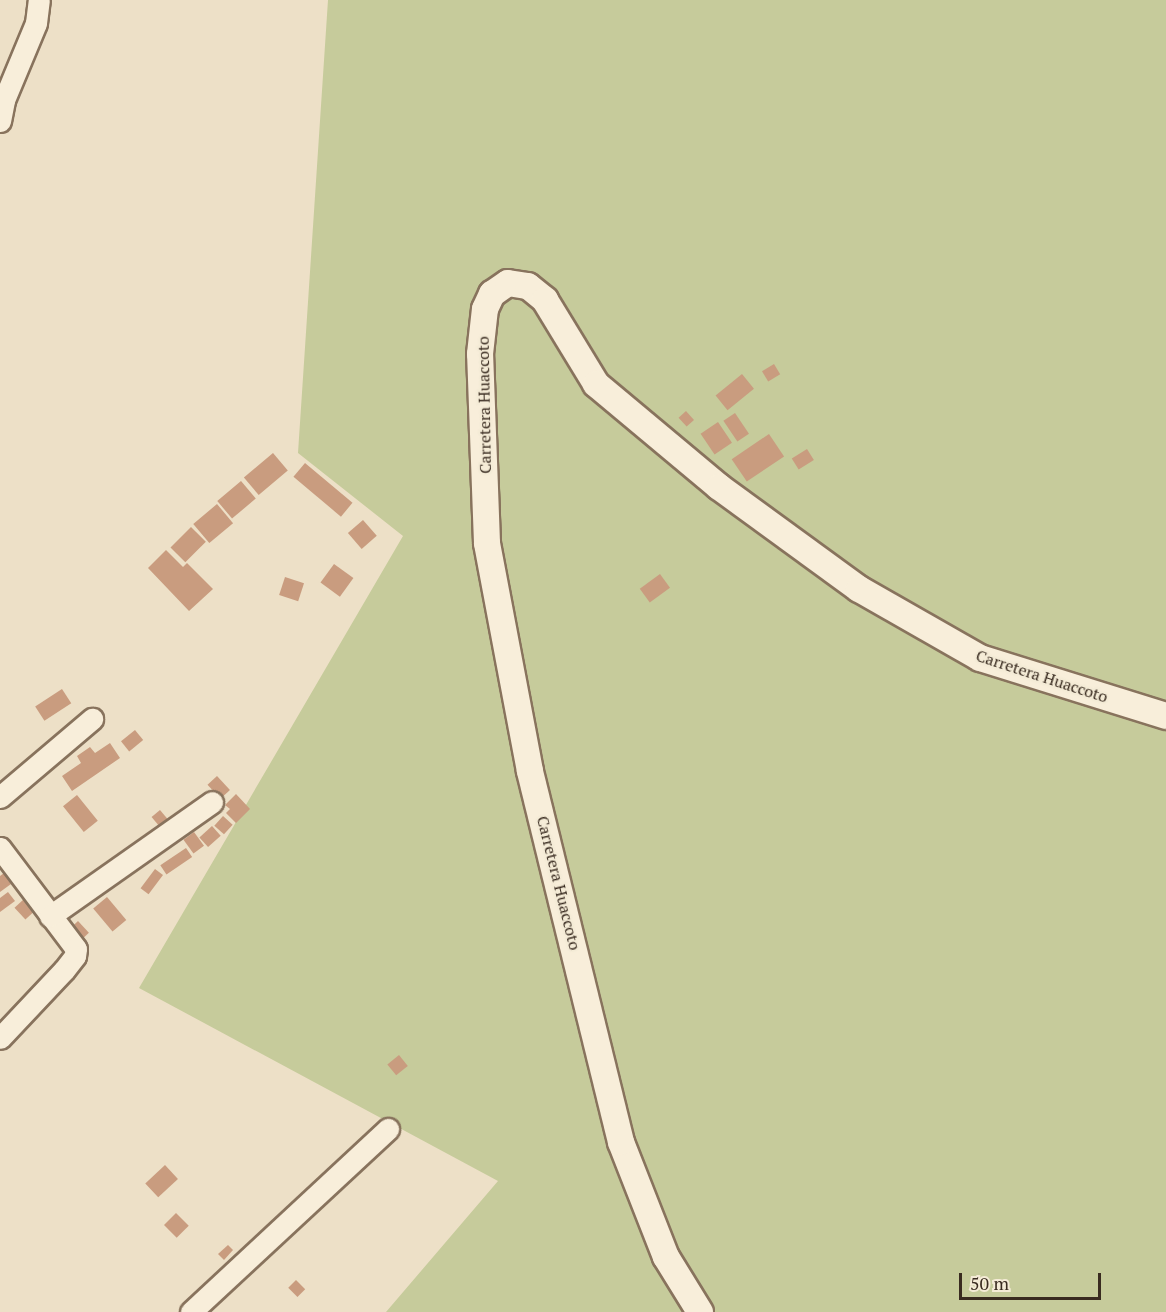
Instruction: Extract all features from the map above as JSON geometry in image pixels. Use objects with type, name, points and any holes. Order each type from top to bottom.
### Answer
[{"type":"street","points":[[0,120],[4,100],[36,23],[39,0]]},
{"type":"street","name":"Carretera Huaccoto","points":[[700,1312],[666,1257],[621,1142],[530,771],[487,543],[480,354],[485,309],[492,294],[508,283],[528,285],[545,300],[596,384],[719,487],[859,589],[980,658],[1166,716]]},
{"type":"street","points":[[0,797],[92,719]]},
{"type":"street","points":[[51,916],[212,802]]},
{"type":"street","points":[[0,848],[76,948],[75,956],[0,1038]]},
{"type":"street","points":[[191,1312],[388,1129]]},
{"type":"green space","points":[[328,0],[1166,0],[1166,1312],[386,1312],[498,1181],[139,988],[403,536],[298,453]]},
{"type":"building","points":[[774,364],[780,374],[768,381],[762,371]]},
{"type":"building","points":[[742,374],[754,389],[728,410],[716,395]]},
{"type":"building","points":[[686,411],[694,420],[687,427],[679,418]]},
{"type":"building","points":[[735,413],[749,434],[737,442],[723,421]]},
{"type":"building","points":[[718,422],[732,443],[715,454],[701,434]]},
{"type":"building","points":[[769,434],[784,456],[747,482],[732,459]]},
{"type":"building","points":[[807,449],[814,460],[799,470],[792,459]]},
{"type":"building","points":[[273,453],[288,471],[259,495],[244,477]]},
{"type":"building","points":[[305,463],[352,503],[341,517],[293,477]]},
{"type":"building","points":[[241,481],[256,499],[232,519],[217,501]]},
{"type":"building","points":[[217,504],[233,523],[209,543],[193,524]]},
{"type":"building","points":[[363,520],[377,536],[362,549],[348,533]]},
{"type":"building","points":[[191,527],[206,542],[185,562],[170,548]]},
{"type":"building","points":[[166,550],[183,567],[187,563],[213,589],[189,611],[148,568]]},
{"type":"building","points":[[334,564],[353,578],[340,597],[320,583]]},
{"type":"building","points":[[660,574],[670,588],[650,602],[640,589]]},
{"type":"building","points":[[285,577],[304,583],[298,601],[279,595]]},
{"type":"building","points":[[62,689],[71,703],[44,721],[35,706]]},
{"type":"building","points":[[135,730],[143,740],[129,751],[121,741]]},
{"type":"building","points":[[110,743],[120,758],[72,791],[62,776],[81,763],[77,756],[90,747],[95,753]]},
{"type":"building","points":[[217,776],[230,790],[220,799],[207,785]]},
{"type":"building","points":[[236,794],[250,809],[236,823],[226,813],[230,809],[225,805]]},
{"type":"building","points":[[77,795],[98,821],[84,832],[63,806]]},
{"type":"building","points":[[160,810],[171,823],[163,830],[152,817]]},
{"type":"building","points":[[223,816],[233,825],[224,834],[214,826]]},
{"type":"building","points":[[212,826],[221,836],[208,847],[199,837]]},
{"type":"building","points":[[194,832],[204,846],[193,853],[183,840]]},
{"type":"building","points":[[186,848],[192,857],[166,874],[160,865]]},
{"type":"building","points":[[155,869],[163,875],[149,894],[141,888]]},
{"type":"building","points":[[4,873],[11,884],[0,892],[0,876]]},
{"type":"building","points":[[8,892],[15,901],[0,912],[0,898]]},
{"type":"building","points":[[107,897],[126,920],[112,932],[93,909]]},
{"type":"building","points":[[24,899],[35,911],[25,920],[14,908]]},
{"type":"building","points":[[78,921],[89,933],[80,941],[69,929]]},
{"type":"building","points":[[399,1055],[408,1066],[396,1075],[387,1064]]},
{"type":"building","points":[[165,1165],[178,1179],[158,1197],[145,1183]]},
{"type":"building","points":[[176,1213],[189,1226],[177,1238],[164,1225]]},
{"type":"building","points":[[228,1245],[233,1250],[224,1260],[218,1254]]},
{"type":"building","points":[[296,1280],[305,1289],[297,1297],[288,1288]]}]
